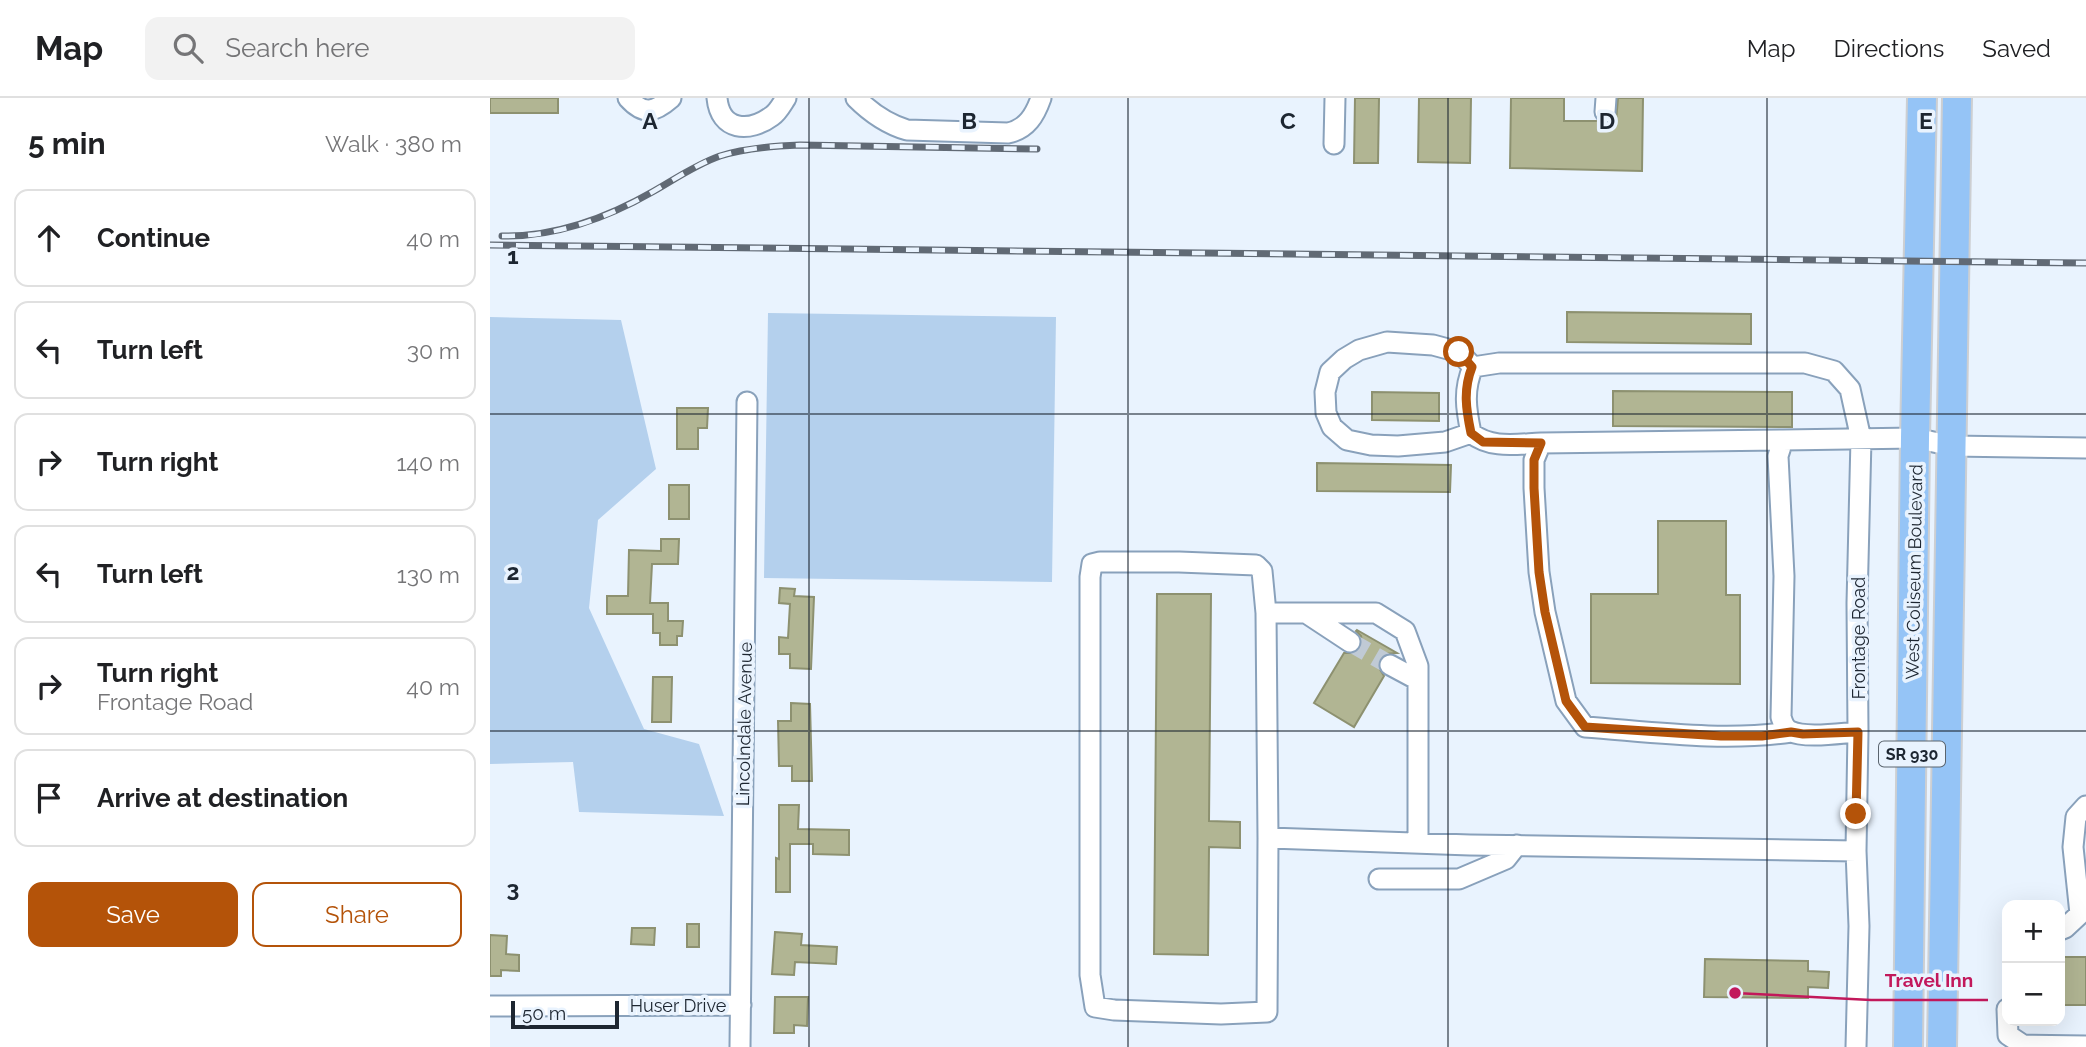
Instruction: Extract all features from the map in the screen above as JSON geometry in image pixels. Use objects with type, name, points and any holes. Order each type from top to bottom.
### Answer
[{"type":"highway","name":"West Coliseum Boulevard","points":[[1908,1047],[1922,98]]},
{"type":"highway","name":"West Coliseum Boulevard","points":[[1942,1047],[1957,98]]},
{"type":"street","points":[[628,98],[646,111],[659,109],[671,98]]},
{"type":"street","points":[[717,98],[717,104],[727,122],[733,126],[755,125],[772,116],[786,98]]},
{"type":"street","points":[[856,98],[868,110],[892,125],[908,130],[1008,133],[1017,131],[1028,122],[1036,113],[1041,98]]},
{"type":"street","points":[[1334,144],[1335,98]]},
{"type":"street","points":[[1471,433],[1445,442],[1398,446],[1371,445],[1347,440],[1332,427],[1326,413],[1325,392],[1330,372],[1359,350],[1387,342],[1433,345],[1459,352],[1472,367],[1465,399],[1471,433],[1483,442],[1915,438],[1952,446],[2086,448]]},
{"type":"street","name":"Frontage Road","points":[[1472,367],[1499,363],[1805,363],[1834,371],[1850,390],[1861,439],[1857,603],[1856,851],[1859,926],[1856,1047]]},
{"type":"street","name":"Lincolndale Avenue","points":[[740,1047],[747,402]]},
{"type":"street","points":[[1785,440],[1778,456],[1784,576],[1781,717],[1784,726],[1791,732]]},
{"type":"street","points":[[1541,443],[1534,460],[1534,488],[1539,572],[1545,612],[1566,701],[1585,727],[1721,736],[1858,732]]},
{"type":"street","points":[[1100,562],[1179,562],[1256,565],[1262,571],[1266,613],[1268,838],[1267,1012],[1248,1014],[1114,1010],[1095,1007],[1090,975],[1092,565],[1100,562]]},
{"type":"street","points":[[1266,613],[1376,613],[1405,631],[1418,666],[1418,843]]},
{"type":"street","points":[[1306,613],[1350,642]]},
{"type":"street","points":[[1390,665],[1418,680]]},
{"type":"street","points":[[2065,928],[2080,914],[2073,847],[2076,817],[2086,806]]},
{"type":"street","points":[[1268,838],[1856,851]]},
{"type":"street","points":[[1379,879],[1459,879],[1506,859],[1517,845]]},
{"type":"street","name":"Huser Drive","points":[[490,1006],[741,1005]]},
{"type":"street","points":[[2008,1026],[2008,1035],[2023,1045],[2086,1046]]},
{"type":"shaded area","points":[[768,313],[1056,317],[1052,582],[764,578]]},
{"type":"shaded area","points":[[490,317],[621,320],[656,469],[598,520],[589,608],[644,729],[699,744],[724,816],[579,812],[573,762],[490,764]]},
{"type":"building","points":[[490,98],[558,98],[558,113],[490,113]]},
{"type":"building","points":[[1355,98],[1379,98],[1378,163],[1354,163]]},
{"type":"building","points":[[1419,98],[1471,98],[1470,163],[1418,162]]},
{"type":"building","points":[[1511,98],[1564,98],[1564,121],[1597,121],[1605,124],[1616,122],[1618,98],[1643,98],[1642,171],[1510,168]]},
{"type":"building","points":[[1567,312],[1751,314],[1751,344],[1567,342]]},
{"type":"building","points":[[1613,391],[1792,392],[1792,427],[1613,426]]},
{"type":"building","points":[[1372,392],[1439,393],[1439,421],[1372,420]]},
{"type":"building","points":[[677,408],[708,408],[707,428],[698,428],[698,449],[677,449]]},
{"type":"building","points":[[1317,463],[1451,465],[1450,492],[1317,491]]},
{"type":"building","points":[[669,485],[689,485],[689,519],[669,519]]},
{"type":"building","points":[[1658,521],[1726,521],[1726,595],[1740,595],[1740,684],[1591,683],[1591,594],[1658,594]]},
{"type":"building","points":[[661,539],[679,539],[678,564],[652,564],[650,603],[668,603],[668,621],[683,621],[682,636],[677,636],[677,645],[660,645],[660,633],[653,633],[653,614],[607,614],[607,596],[628,596],[629,550],[661,551]]},
{"type":"building","points":[[780,588],[795,589],[794,596],[814,597],[811,669],[790,668],[790,654],[779,654],[779,637],[788,638],[790,604],[779,603]]},
{"type":"building","points":[[1157,594],[1211,594],[1209,821],[1240,822],[1240,848],[1209,847],[1208,955],[1154,954]]},
{"type":"building","points":[[1357,630],[1397,653],[1384,654],[1380,659],[1378,666],[1384,676],[1354,727],[1314,703],[1344,653],[1355,653],[1361,648],[1361,636]]},
{"type":"building","points":[[653,677],[672,677],[671,722],[652,722]]},
{"type":"building","points":[[791,703],[810,704],[812,781],[792,781],[792,766],[779,766],[778,721],[791,721]]},
{"type":"building","points":[[779,805],[799,805],[798,829],[849,830],[849,855],[813,854],[813,844],[790,844],[790,892],[776,892]]},
{"type":"building","points":[[687,924],[699,924],[699,947],[687,947]]},
{"type":"building","points":[[632,928],[655,928],[654,945],[631,944]]},
{"type":"building","points":[[775,932],[802,934],[801,945],[837,947],[836,964],[795,962],[794,975],[772,974]]},
{"type":"building","points":[[490,935],[507,936],[506,954],[519,955],[519,971],[501,970],[501,976],[490,976]]},
{"type":"building","points":[[2065,957],[2086,957],[2086,1005],[2065,1005]]},
{"type":"building","points":[[1705,959],[1808,961],[1808,971],[1829,972],[1828,988],[1808,987],[1808,998],[1704,997]]},
{"type":"building","points":[[775,997],[808,997],[807,1026],[794,1025],[794,1033],[774,1033]]},
{"type":"tunnel","points":[[1350,642],[1390,665]]},
{"type":"railway","points":[[502,236],[542,233],[581,224],[618,210],[711,159],[750,149],[800,145],[1037,149]]},
{"type":"railway","points":[[490,245],[2086,263]]},
{"type":"place","name":"Travel Inn","points":[[1735,993]]},
{"type":"route","points":[[1459,352],[1472,367],[1465,399],[1471,433],[1483,442],[1541,443],[1534,460],[1534,488],[1539,572],[1545,612],[1566,701],[1585,727],[1721,736],[1858,732],[1856,814]]}]
